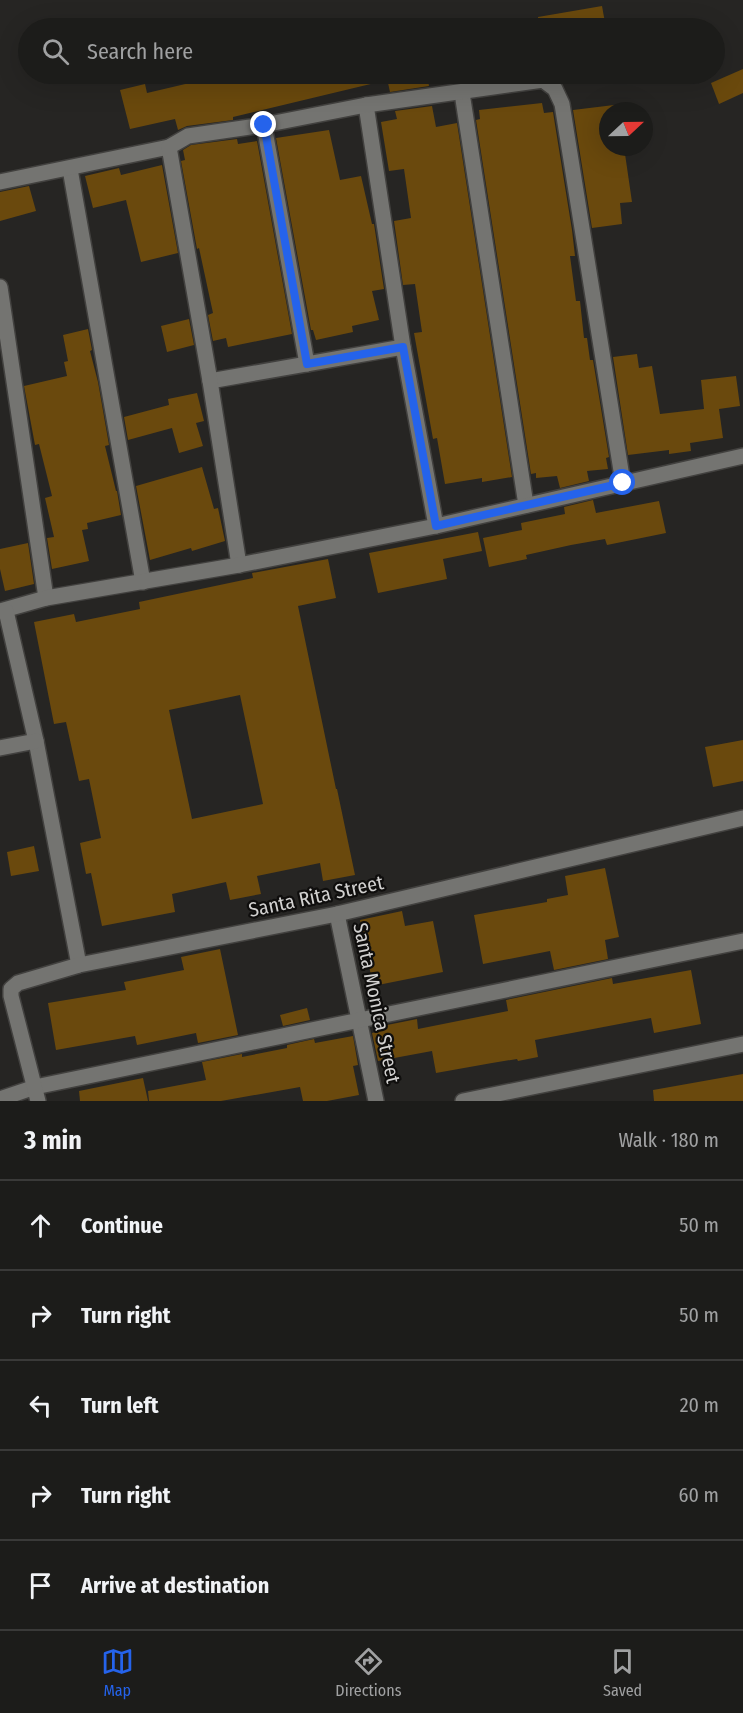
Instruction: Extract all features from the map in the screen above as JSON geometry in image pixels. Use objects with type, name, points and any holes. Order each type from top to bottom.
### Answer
[{"type":"street","points":[[0,182],[169,147],[188,136],[264,125],[366,105],[518,84]]},
{"type":"street","points":[[548,84],[555,89],[562,104],[623,483]]},
{"type":"street","points":[[462,93],[526,505]]},
{"type":"street","points":[[366,105],[403,347],[436,526]]},
{"type":"street","points":[[264,125],[307,364]]},
{"type":"street","points":[[169,147],[239,565]]},
{"type":"street","points":[[70,169],[142,582]]},
{"type":"street","points":[[0,287],[46,598]]},
{"type":"street","points":[[210,381],[403,347]]},
{"type":"street","points":[[79,965],[36,741],[3,611],[46,598],[239,565],[436,526],[743,456]]},
{"type":"street","points":[[0,748],[36,741]]},
{"type":"street","name":"Santa Rita Street","points":[[36,1094],[11,996],[11,988],[18,983],[79,965],[337,914],[743,818]]},
{"type":"street","name":"Santa Monica Street","points":[[337,914],[376,1101]]},
{"type":"street","points":[[0,1099],[36,1094],[359,1019],[743,941]]},
{"type":"street","points":[[463,1101],[743,1044]]},
{"type":"building","points":[[602,6],[604,18],[538,18]]},
{"type":"building","points":[[743,69],[743,93],[719,104],[711,84],[725,84],[725,77]]},
{"type":"building","points":[[145,84],[147,93],[185,84],[371,84],[233,117],[233,120],[187,126],[178,130],[175,119],[130,129],[120,90]]},
{"type":"building","points":[[388,84],[429,84],[429,86],[390,92]]},
{"type":"building","points":[[542,103],[544,113],[553,112],[572,230],[575,256],[570,256],[576,301],[580,301],[584,338],[587,338],[590,360],[593,360],[609,457],[606,458],[608,469],[587,471],[589,481],[560,488],[557,476],[536,478],[536,473],[531,474],[476,120],[480,119],[479,110]]},
{"type":"building","points":[[432,106],[436,127],[457,123],[512,477],[482,482],[482,478],[445,484],[437,438],[433,439],[414,333],[422,332],[415,284],[403,285],[394,221],[411,218],[404,169],[389,171],[381,122],[397,119],[395,111]]},
{"type":"building","points":[[599,107],[599,156],[625,156],[632,202],[620,203],[622,224],[592,228],[573,110]]},
{"type":"building","points":[[329,130],[340,180],[361,176],[372,224],[374,224],[384,289],[372,291],[379,320],[352,326],[353,332],[316,340],[311,330],[276,138]]},
{"type":"building","points":[[237,139],[238,144],[257,141],[292,334],[228,347],[226,338],[213,341],[208,315],[213,313],[199,248],[197,249],[181,161],[185,160],[183,150],[191,145]]},
{"type":"building","points":[[162,165],[178,253],[141,262],[126,200],[93,208],[85,176],[119,168],[121,175]]},
{"type":"building","points":[[29,186],[36,211],[0,221],[0,192]]},
{"type":"building","points":[[189,319],[194,345],[167,352],[161,326]]},
{"type":"building","points":[[88,329],[92,350],[90,351],[109,445],[105,446],[121,515],[87,523],[88,529],[82,530],[89,561],[52,569],[47,538],[54,537],[45,498],[52,496],[39,444],[35,445],[24,386],[67,376],[64,362],[68,361],[63,335]]},
{"type":"building","points":[[637,354],[639,368],[652,366],[660,414],[704,409],[701,380],[736,376],[740,406],[719,409],[723,438],[690,443],[691,451],[669,454],[669,450],[628,455],[613,357]]},
{"type":"building","points":[[197,393],[204,421],[196,423],[203,446],[179,453],[172,428],[128,440],[124,417],[169,405],[168,399]]},
{"type":"building","points":[[202,467],[214,509],[218,508],[225,541],[150,560],[136,486]]},
{"type":"building","points":[[593,500],[596,513],[659,501],[666,533],[607,545],[605,539],[571,545],[526,555],[527,559],[489,567],[483,538],[522,530],[521,523],[565,514],[564,507]]},
{"type":"building","points":[[478,532],[482,551],[443,559],[447,579],[378,593],[369,553]]},
{"type":"building","points":[[28,543],[34,584],[5,591],[0,569],[0,549]]},
{"type":"building","points":[[328,559],[336,598],[298,606],[355,875],[323,881],[320,863],[257,876],[261,894],[230,900],[226,882],[172,894],[175,912],[102,926],[91,873],[86,874],[80,843],[101,838],[89,779],[79,781],[66,722],[54,724],[34,622],[74,614],[76,622],[140,609],[139,602],[253,578],[252,573]],"holes":[[[240,695],[263,804],[192,819],[169,710]]]},
{"type":"building","points":[[743,740],[743,781],[713,787],[705,747]]},
{"type":"building","points":[[34,846],[39,871],[11,876],[7,852]]},
{"type":"building","points":[[605,868],[619,937],[605,940],[608,959],[554,970],[550,951],[483,964],[474,915],[547,902],[547,899],[568,895],[565,876]]},
{"type":"building","points":[[402,911],[405,926],[433,921],[443,972],[373,986],[360,920]]},
{"type":"building","points":[[220,949],[238,1035],[198,1043],[196,1033],[137,1045],[135,1036],[56,1050],[48,1003],[126,990],[124,982],[184,970],[181,957]]},
{"type":"building","points":[[691,970],[701,1024],[654,1033],[651,1018],[535,1040],[538,1057],[436,1073],[432,1051],[378,1061],[372,1033],[383,1030],[382,1026],[417,1019],[418,1029],[508,1011],[506,1000],[612,978],[613,984]]},
{"type":"building","points":[[307,1008],[310,1020],[283,1026],[280,1015]]},
{"type":"building","points":[[353,1036],[358,1065],[353,1066],[359,1095],[327,1101],[303,1101],[300,1087],[221,1101],[149,1101],[148,1091],[206,1080],[202,1062],[287,1048],[287,1045],[314,1039],[315,1043]]},
{"type":"building","points":[[743,1074],[743,1101],[654,1101],[653,1090]]},
{"type":"building","points":[[143,1078],[148,1101],[80,1101],[79,1091]]},
{"type":"route","points":[[264,125],[307,364],[403,347],[436,526],[623,483]]}]
